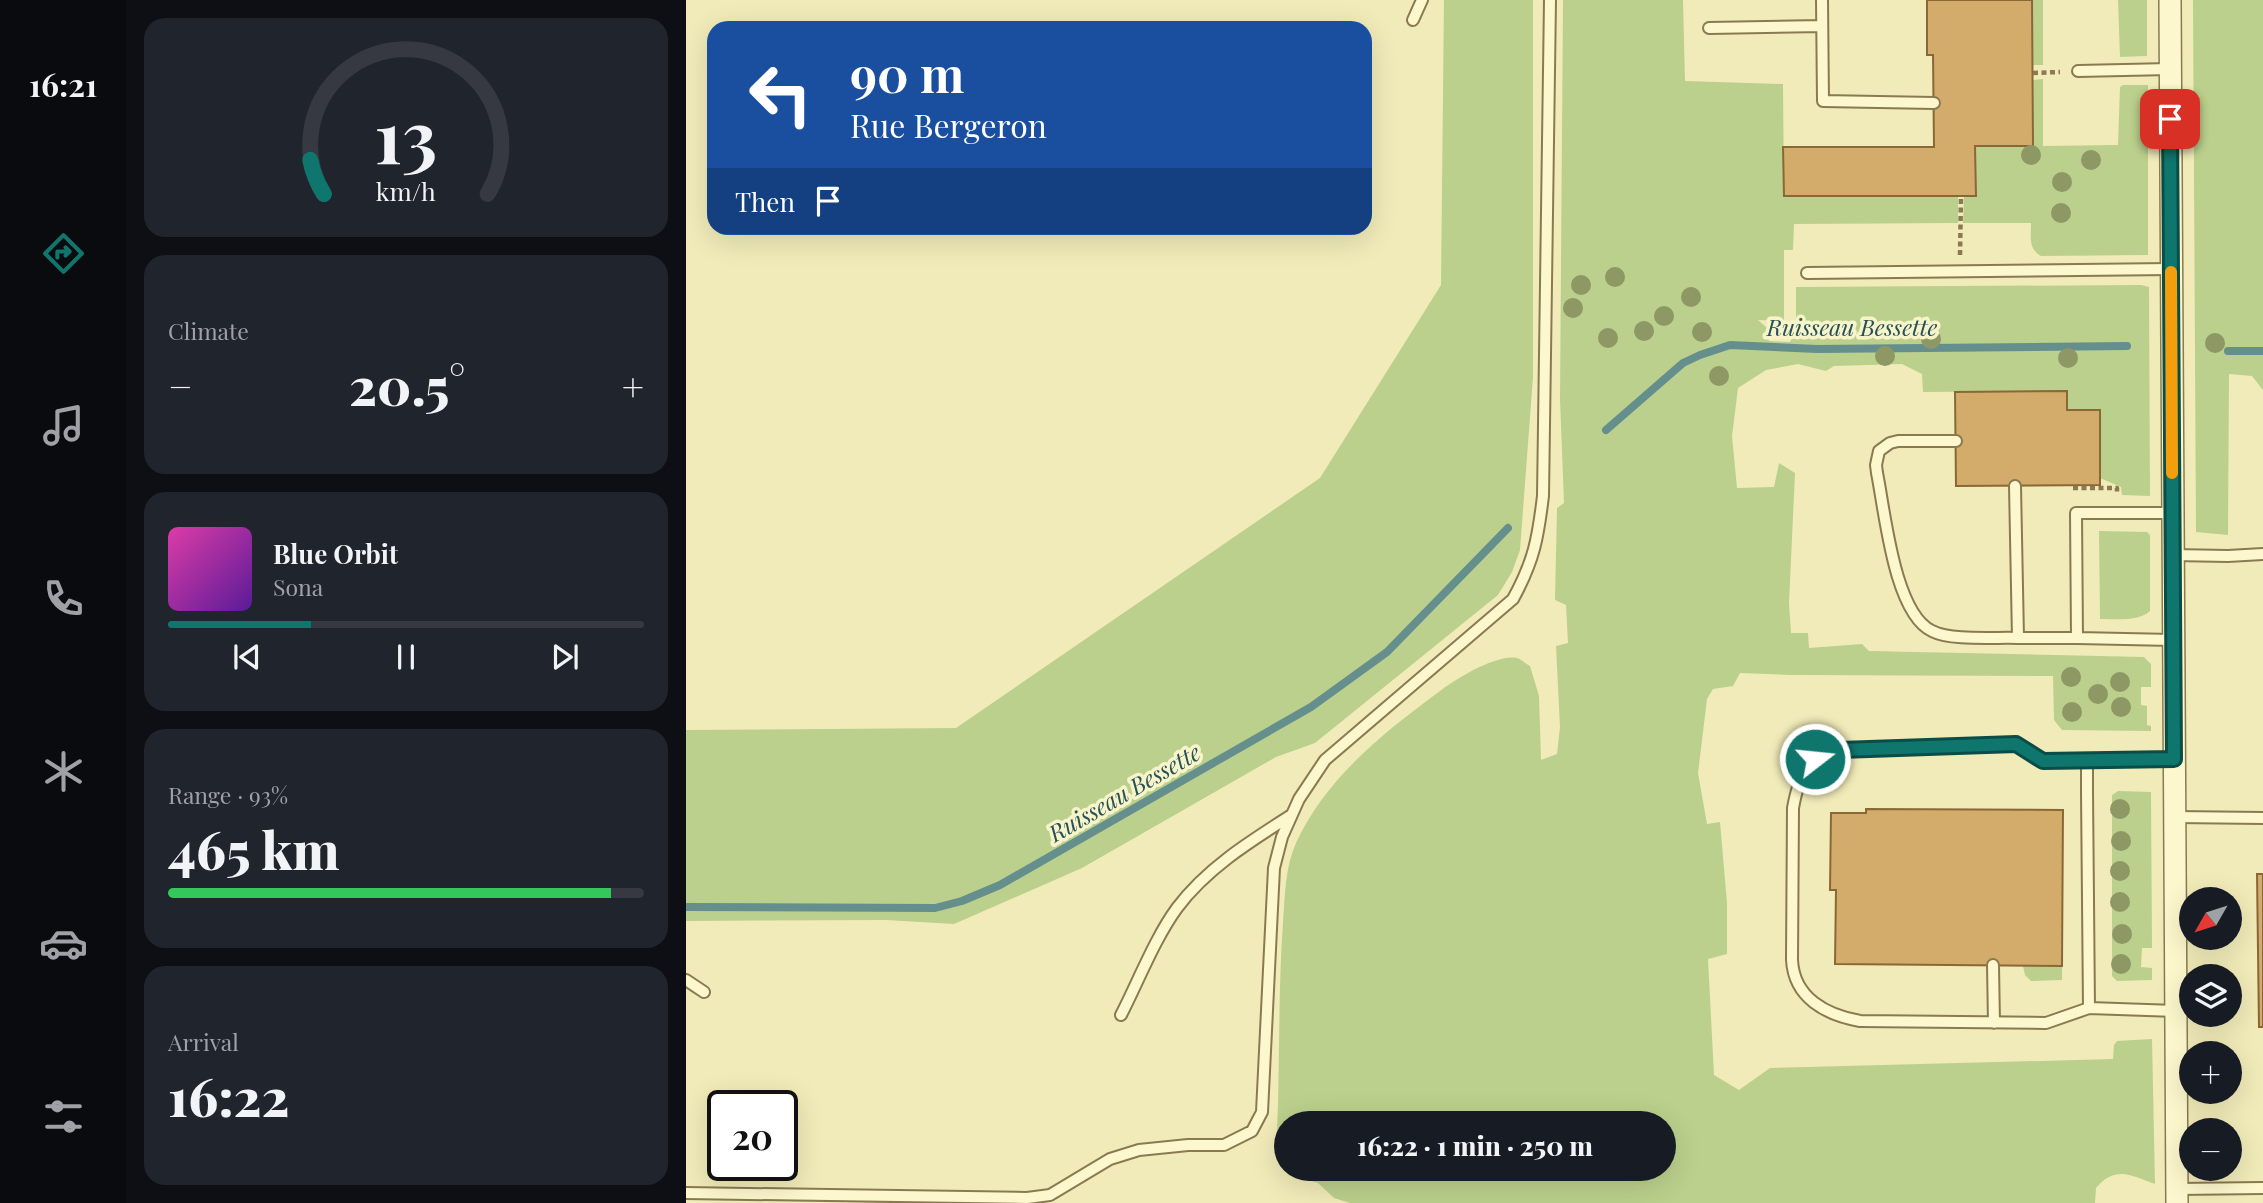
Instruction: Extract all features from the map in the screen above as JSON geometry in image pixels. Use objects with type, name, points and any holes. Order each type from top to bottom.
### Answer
[{"type":"street","points":[[2170,0],[2177,1196]]},
{"type":"lane","points":[[1413,20],[1422,0]]},
{"type":"lane","points":[[686,1193],[1027,1198],[1050,1195],[1110,1159],[1139,1150],[1188,1145],[1224,1145],[1252,1131],[1262,1112],[1274,868],[1282,836],[1299,799],[1325,760],[1513,599],[1528,572],[1538,536],[1543,496],[1550,0]]},
{"type":"lane","points":[[1822,0],[1823,101],[1934,103]]},
{"type":"lane","points":[[1709,28],[1822,26]]},
{"type":"lane","points":[[2078,71],[2170,69]]},
{"type":"lane","points":[[1807,272],[2171,269]]},
{"type":"lane","points":[[1956,441],[1890,443],[1879,451],[1876,465],[1899,580],[1914,613],[1931,631],[1951,636],[2173,640]]},
{"type":"lane","points":[[2015,486],[2018,638]]},
{"type":"lane","points":[[2077,638],[2076,513],[2173,513]]},
{"type":"lane","points":[[2173,555],[2263,554]]},
{"type":"lane","points":[[2174,759],[2043,761],[2016,744],[1840,750],[1815,759],[1803,772],[1797,785],[1793,808],[1792,960],[1796,981],[1802,991],[1824,1010],[1840,1018],[1860,1021],[2046,1023],[2090,1009],[2176,1011]]},
{"type":"lane","points":[[2087,760],[2090,1009]]},
{"type":"lane","points":[[1121,1014],[1177,909],[1205,878],[1235,852],[1292,814]]},
{"type":"lane","points":[[2175,817],[2263,818]]},
{"type":"lane","points":[[1993,965],[1994,1023]]},
{"type":"lane","points":[[686,980],[704,992]]},
{"type":"lane","points":[[2177,1196],[2263,1188]]},
{"type":"path","points":[[2032,73],[2043,72]]},
{"type":"path","points":[[1960,271],[1961,196]]},
{"type":"path","points":[[2073,488],[2117,488],[2117,496]]},
{"type":"green space","points":[[1444,0],[1533,0],[1533,377],[1520,550],[1512,572],[1498,595],[1315,743],[1276,757],[1082,868],[954,924],[886,920],[686,921],[686,730],[956,728],[1320,478],[1441,285]]},
{"type":"green space","points":[[1563,0],[1683,0],[1685,81],[1783,84],[1784,196],[1958,196],[1958,223],[1794,224],[1793,250],[1784,250],[1784,321],[1758,320],[1767,328],[1769,341],[1790,342],[1796,328],[1796,287],[2149,287],[2150,496],[2122,495],[2121,487],[2100,478],[2100,410],[2067,410],[2067,391],[1923,392],[1922,374],[1902,364],[1834,366],[1826,371],[1798,364],[1766,370],[1738,388],[1732,436],[1737,488],[1774,487],[1779,463],[1795,473],[1789,603],[1791,633],[1808,633],[1809,648],[1862,644],[1869,651],[2144,657],[2151,664],[2151,687],[2141,687],[2141,705],[2147,706],[2147,725],[2151,726],[2151,731],[2062,730],[2054,720],[2053,676],[1740,673],[1733,686],[1713,689],[1707,699],[1698,773],[1707,824],[1720,822],[1727,903],[1727,954],[1708,959],[1714,1075],[1739,1090],[1770,1068],[2113,1059],[2117,1041],[2152,1039],[2155,1184],[2124,1174],[2110,1176],[2096,1188],[2095,1203],[1350,1203],[1334,1198],[1318,1183],[1311,1181],[1676,1181],[1676,1111],[1277,1111],[1280,975],[1286,882],[1296,843],[1323,798],[1358,758],[1419,707],[1466,674],[1508,658],[1519,659],[1530,666],[1539,696],[1541,760],[1557,754],[1560,727],[1556,646],[1568,643],[1566,605],[1555,600],[1557,508],[1564,503],[1560,399]]},
{"type":"green space","points":[[2032,0],[2043,0],[2043,65],[2032,65]]},
{"type":"green space","points":[[2118,0],[2147,0],[2147,56],[2120,57]]},
{"type":"green space","points":[[2193,0],[2263,0],[2263,390],[2252,376],[2229,374],[2228,535],[2196,532]]},
{"type":"green space","points":[[2043,79],[2043,146],[2118,145],[2120,87],[2148,85],[2148,255],[2041,256],[2032,246],[2031,223],[1963,223],[1964,196],[1976,196],[1975,146],[2033,146],[2032,80]]},
{"type":"green space","points":[[2099,531],[2147,532],[2150,535],[2150,611],[2145,615],[2126,619],[2100,619]]},
{"type":"green space","points":[[2118,791],[2151,792],[2152,948],[2142,948],[2141,967],[2152,968],[2152,980],[2117,981],[2112,976],[2112,795]]},
{"type":"green space","points":[[2023,966],[2062,966],[2062,980],[2031,981],[2025,975]]},
{"type":"building","points":[[1927,0],[2032,0],[2033,146],[1975,146],[1976,196],[1784,196],[1783,147],[1934,147],[1933,55],[1927,55]]},
{"type":"building","points":[[2067,391],[2067,410],[2100,410],[2100,485],[1956,486],[1955,392]]},
{"type":"building","points":[[1866,809],[2063,810],[2062,966],[1835,964],[1836,890],[1830,890],[1831,813],[1866,813]]},
{"type":"building","points":[[2257,874],[2263,874],[2263,1027],[2259,1027]]},
{"type":"waterway","name":"Ruisseau Bessette","points":[[1606,430],[1683,363],[1730,345],[1817,349],[2127,346]]},
{"type":"waterway","name":"Ruisseau Bessette","points":[[2228,351],[2263,351]]},
{"type":"waterway","name":"Ruisseau Bessette","points":[[686,907],[935,908],[962,901],[1000,885],[1311,707],[1387,652],[1508,528]]},
{"type":"slow traffic","points":[[2171,272],[2172,473]]},
{"type":"route","points":[[1815,759],[1840,750],[2016,744],[2043,761],[2174,759],[2170,119]]}]
